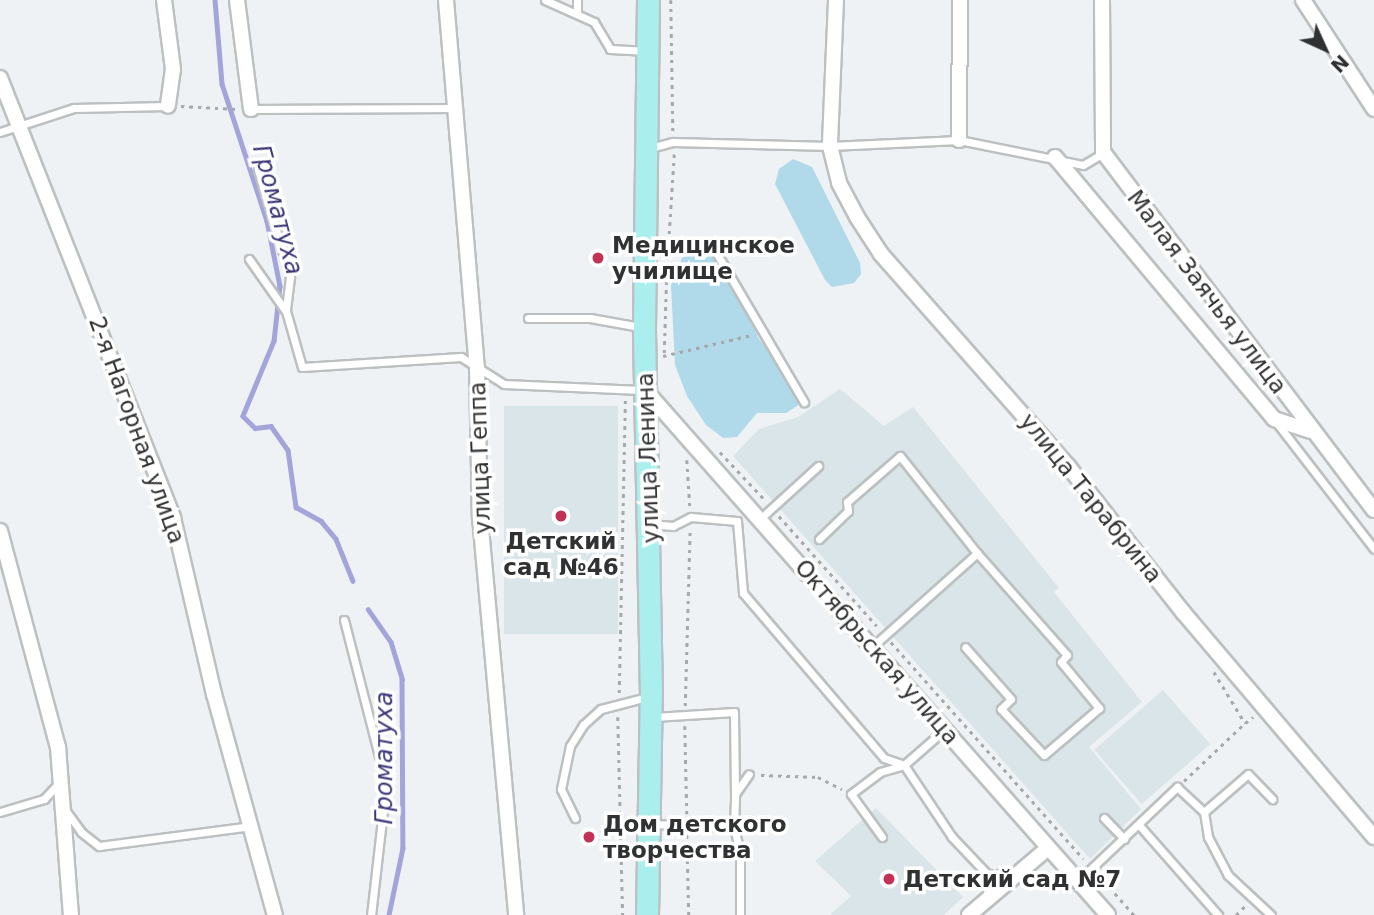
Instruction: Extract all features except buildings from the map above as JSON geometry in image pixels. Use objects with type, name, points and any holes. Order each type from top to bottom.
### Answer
[{"type":"main road","name":"улица Ленина","points":[[648,0],[644,328],[636,390],[650,524],[648,915]]},
{"type":"street","points":[[164,0],[173,69],[168,106]]},
{"type":"street","points":[[237,0],[251,109]]},
{"type":"street","name":"улица Геппа","points":[[446,0],[477,367],[480,517],[516,915]]},
{"type":"street","name":"улица Тарабрина","points":[[836,0],[830,146],[839,183],[881,254],[1068,466],[1183,612],[1374,837]]},
{"type":"street","points":[[959,140],[960,0]]},
{"type":"street","points":[[1102,0],[1103,152]]},
{"type":"street","points":[[1303,0],[1374,109]]},
{"type":"street","name":"2-я Нагорная улица","points":[[0,78],[85,285],[173,518],[275,915]]},
{"type":"street","name":"Малая Заячья улица","points":[[1103,152],[1311,431],[1374,510]]},
{"type":"street","name":"Малая Заячья улица","points":[[1055,157],[1274,419],[1311,431]]},
{"type":"street","name":"Октябрьская улица","points":[[636,390],[686,432],[767,512],[871,648],[1108,915]]},
{"type":"street","points":[[0,533],[58,747],[71,915]]},
{"type":"street","points":[[969,915],[1048,848]]},
{"type":"lane","points":[[545,0],[594,22],[610,49],[647,51]]},
{"type":"lane","points":[[577,0],[577,13]]},
{"type":"lane","points":[[0,132],[74,108],[131,103],[168,106]]},
{"type":"lane","points":[[251,109],[455,108]]},
{"type":"lane","points":[[646,149],[673,142],[830,146],[959,140],[1055,157],[1083,165],[1103,152]]},
{"type":"lane","points":[[258,170],[290,277],[286,311]]},
{"type":"lane","points":[[645,242],[713,247],[804,402]]},
{"type":"lane","points":[[249,259],[286,311],[302,367],[461,357],[504,384],[636,390]]},
{"type":"lane","points":[[528,318],[590,318],[644,328]]},
{"type":"lane","name":"Малая Заячья улица","points":[[1274,419],[1374,549]]},
{"type":"lane","points":[[819,539],[848,511],[847,502],[900,456],[977,553],[1068,655],[1061,662],[1099,708],[1044,755],[1001,709],[1011,699],[965,647]]},
{"type":"lane","points":[[767,512],[818,466]]},
{"type":"lane","points":[[650,524],[673,526],[691,517],[737,521],[743,593],[884,758],[904,765],[952,837],[988,875],[1020,871]]},
{"type":"lane","points":[[871,648],[977,553]]},
{"type":"lane","points":[[344,620],[386,784],[371,915]]},
{"type":"lane","points":[[575,818],[561,789],[570,746],[583,725],[601,709],[619,703],[685,714],[734,712],[734,827],[740,854],[740,915]]},
{"type":"lane","points":[[882,837],[851,794],[880,772],[904,765],[945,730]]},
{"type":"lane","points":[[1204,813],[1248,774],[1272,799]]},
{"type":"lane","points":[[735,794],[749,775]]},
{"type":"lane","points":[[0,812],[44,799],[60,782]]},
{"type":"lane","points":[[1077,882],[1177,787],[1204,813],[1208,837],[1228,875],[1271,915]]},
{"type":"lane","points":[[62,805],[81,832],[99,846],[251,826]]},
{"type":"lane","points":[[1104,818],[1124,839]]},
{"type":"lane","points":[[650,824],[734,827]]},
{"type":"lane","points":[[1139,825],[1218,915]]},
{"type":"path","points":[[662,369],[673,142],[671,0]]},
{"type":"path","points":[[168,106],[251,109]]},
{"type":"path","points":[[663,356],[762,333]]},
{"type":"path","points":[[623,915],[619,703],[636,390]]},
{"type":"path","points":[[686,432],[691,517],[685,714],[689,915]]},
{"type":"path","points":[[716,449],[767,512],[885,635],[1133,915]]},
{"type":"path","points":[[1177,787],[1245,723]]},
{"type":"path","points":[[749,775],[818,777],[851,794]]},
{"type":"path","points":[[1236,915],[1252,898]]},
{"type":"shaded area","points":[[793,159],[812,167],[860,263],[861,274],[854,283],[832,287],[825,280],[775,184],[779,169]]},
{"type":"shaded area","points":[[702,244],[723,264],[759,339],[781,367],[800,404],[786,413],[757,413],[737,437],[723,438],[706,425],[687,396],[675,365],[671,285],[682,258]]},
{"type":"shaded area","points":[[840,389],[884,426],[913,407],[1059,588],[1054,592],[1142,702],[1089,747],[1141,809],[1090,859],[733,456],[759,429],[798,417]]},
{"type":"shaded area","name":"Детский сад №46","points":[[504,406],[618,406],[618,634],[504,634]]},
{"type":"shaded area","points":[[1163,690],[1210,744],[1142,804],[1094,750]]},
{"type":"shaded area","name":"Детский сад №7","points":[[876,808],[963,897],[944,915],[830,915],[851,896],[815,861]]},
{"type":"waterway","name":"Громатуха","points":[[215,0],[222,84],[267,221],[280,286],[274,341],[243,416],[255,428],[271,426],[288,450],[296,507],[321,521],[336,539],[353,581]]},
{"type":"waterway","name":"Громатуха","points":[[368,609],[391,642],[402,679],[403,848],[389,915]]},
{"type":"place","name":"Медицинское училище","points":[[598,258]]},
{"type":"place","name":"Детский сад №46","points":[[561,516]]},
{"type":"place","name":"Дом детского творчества","points":[[589,837]]},
{"type":"place","name":"Детский сад №7","points":[[889,879]]}]
